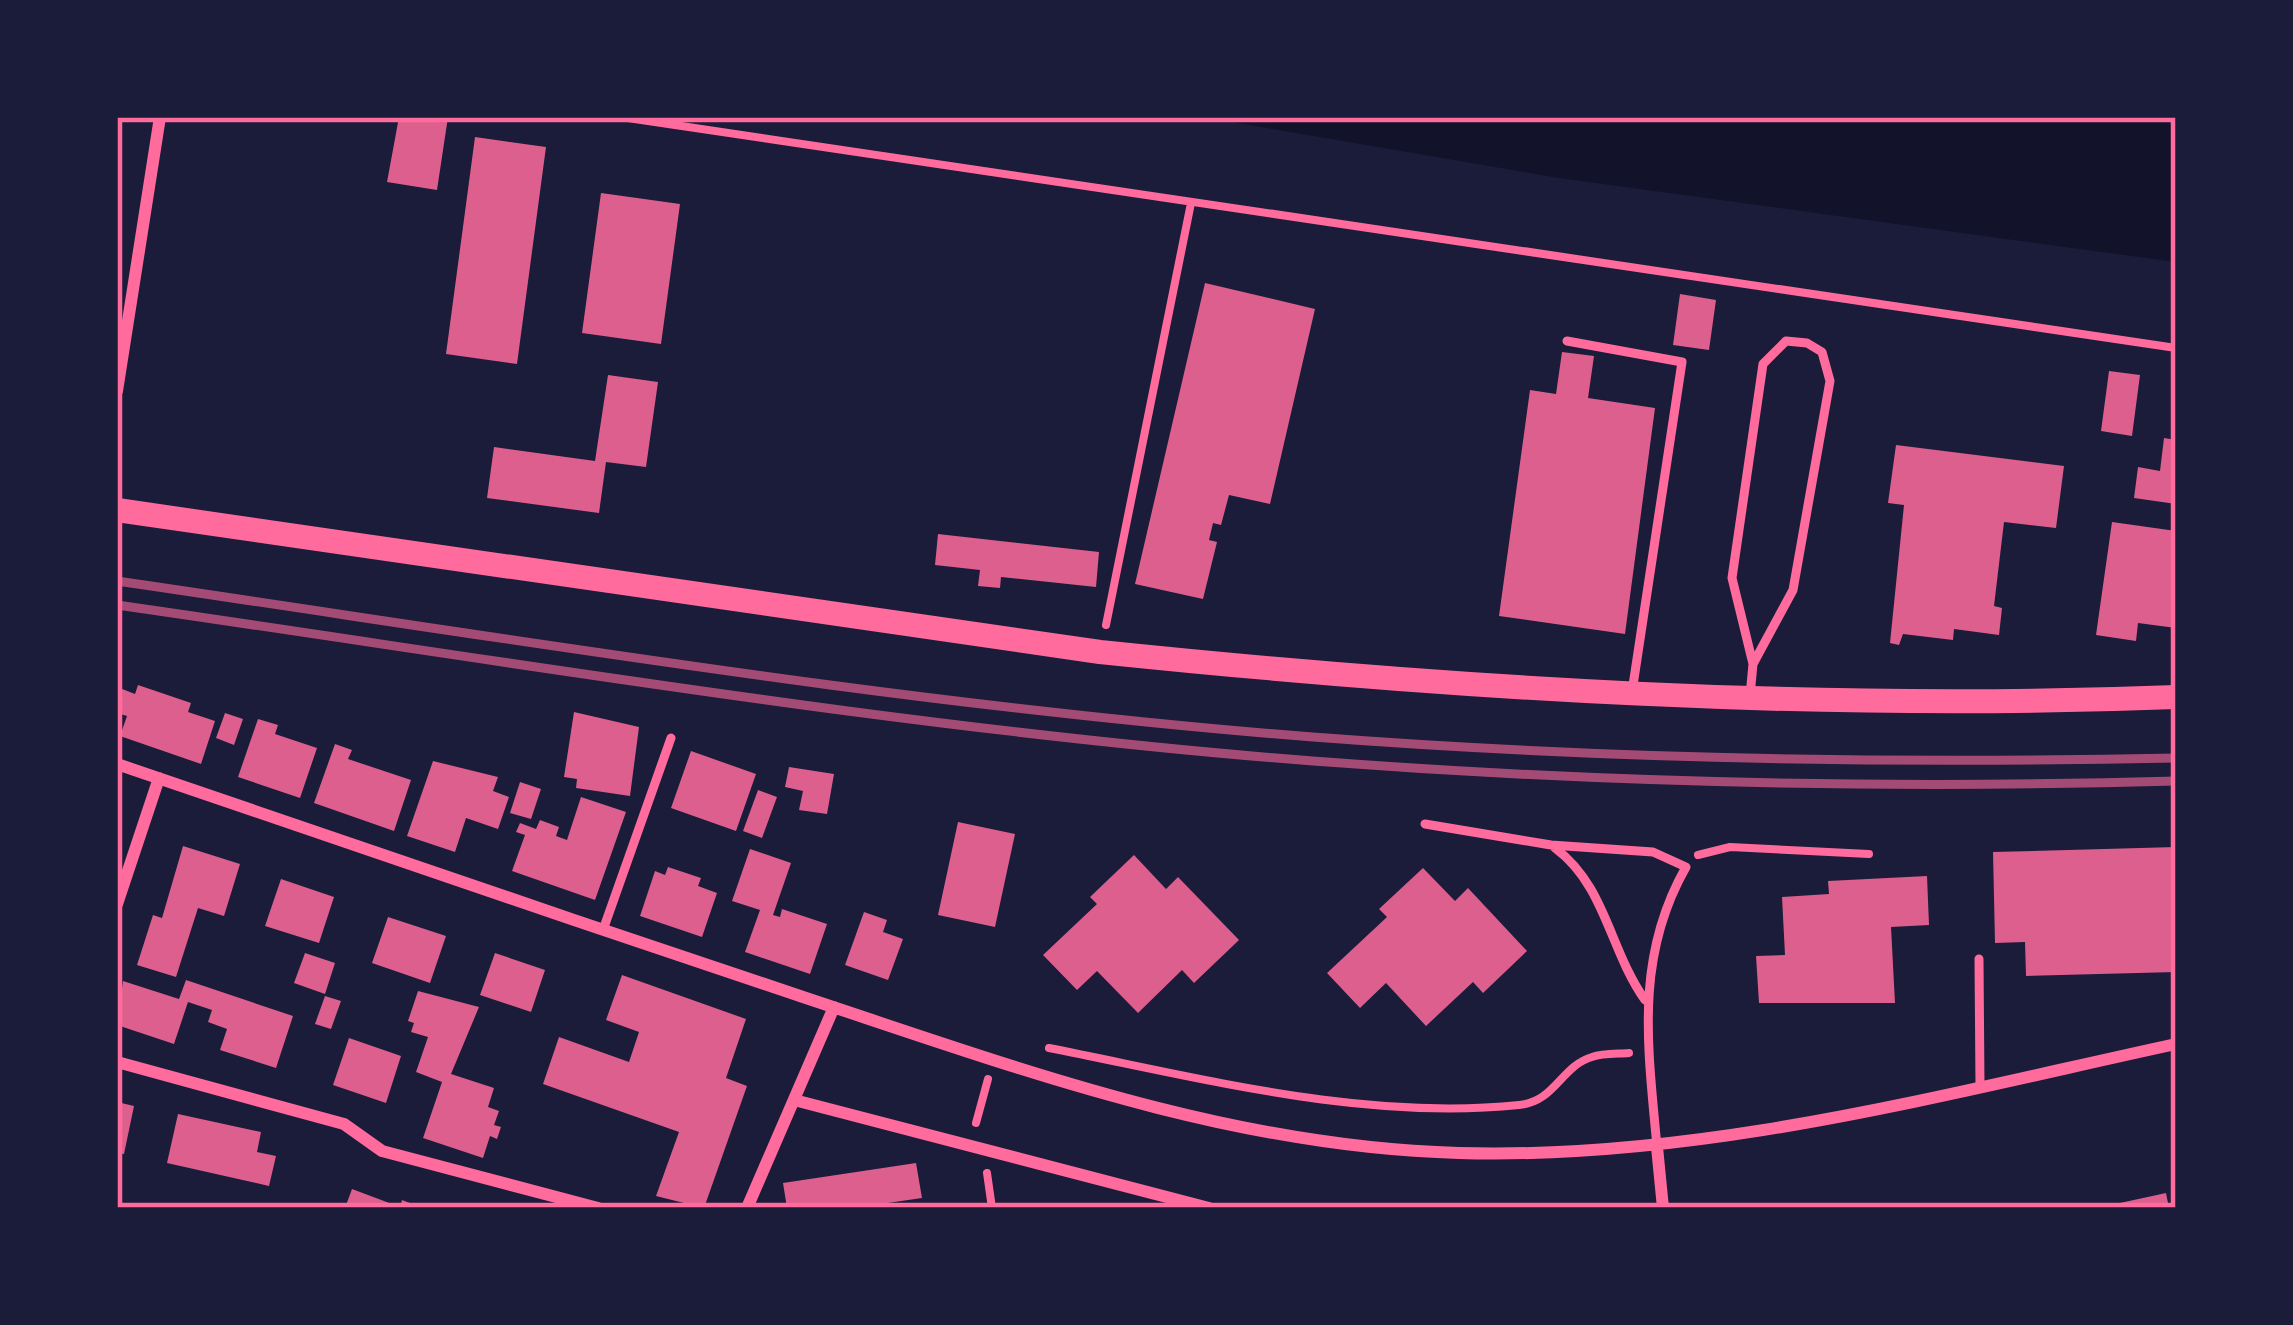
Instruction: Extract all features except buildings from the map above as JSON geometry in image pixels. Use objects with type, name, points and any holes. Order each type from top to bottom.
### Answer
[{"type":"main road","points":[[117,510],[1100,652],[1353,676],[1632,692],[1925,701],[2176,697]]},
{"type":"street","points":[[117,391],[160,117]]},
{"type":"street","points":[[117,764],[993,1060],[1178,1117],[1270,1135],[1455,1153],[1657,1147],[1792,1126],[2176,1044]]},
{"type":"street","points":[[117,904],[159,778]]},
{"type":"street","points":[[747,1208],[798,1101],[834,1007]]},
{"type":"street","points":[[117,1062],[344,1124],[382,1151],[598,1208]]},
{"type":"street","points":[[798,1101],[969,1150],[1209,1208]]},
{"type":"street","points":[[1657,1147],[1663,1208]]},
{"type":"lane","points":[[1750,695],[1753,664],[1732,578],[1763,364],[1786,340],[1807,343],[1822,352],[1830,381],[1793,590],[1753,664]]},
{"type":"lane","points":[[1567,341],[1682,362],[1632,692]]},
{"type":"lane","points":[[603,930],[671,738]]},
{"type":"lane","points":[[1425,824],[1551,845],[1653,852],[1686,867],[1653,944],[1645,1000],[1657,1147]]},
{"type":"lane","points":[[1551,845],[1593,887],[1626,970],[1645,1000]]},
{"type":"lane","points":[[1979,959],[1980,1086]]},
{"type":"path","points":[[621,117],[2176,348]]},
{"type":"path","points":[[1100,652],[1191,203]]},
{"type":"path","points":[[1686,867],[1704,851],[1730,847],[1869,854]]},
{"type":"path","points":[[1044,1048],[1242,1088],[1453,1106],[1522,1105],[1545,1099],[1591,1057],[1648,1051]]},
{"type":"path","points":[[969,1150],[993,1060]]},
{"type":"path","points":[[989,1183],[992,1208]]},
{"type":"shaded area","points":[[1203,117],[2176,117],[2176,262],[1559,178]]},
{"type":"railway","points":[[117,581],[863,689],[1313,737],[1744,758],[2176,758]]},
{"type":"railway","points":[[117,605],[863,713],[1313,761],[1744,782],[2176,781]]}]
